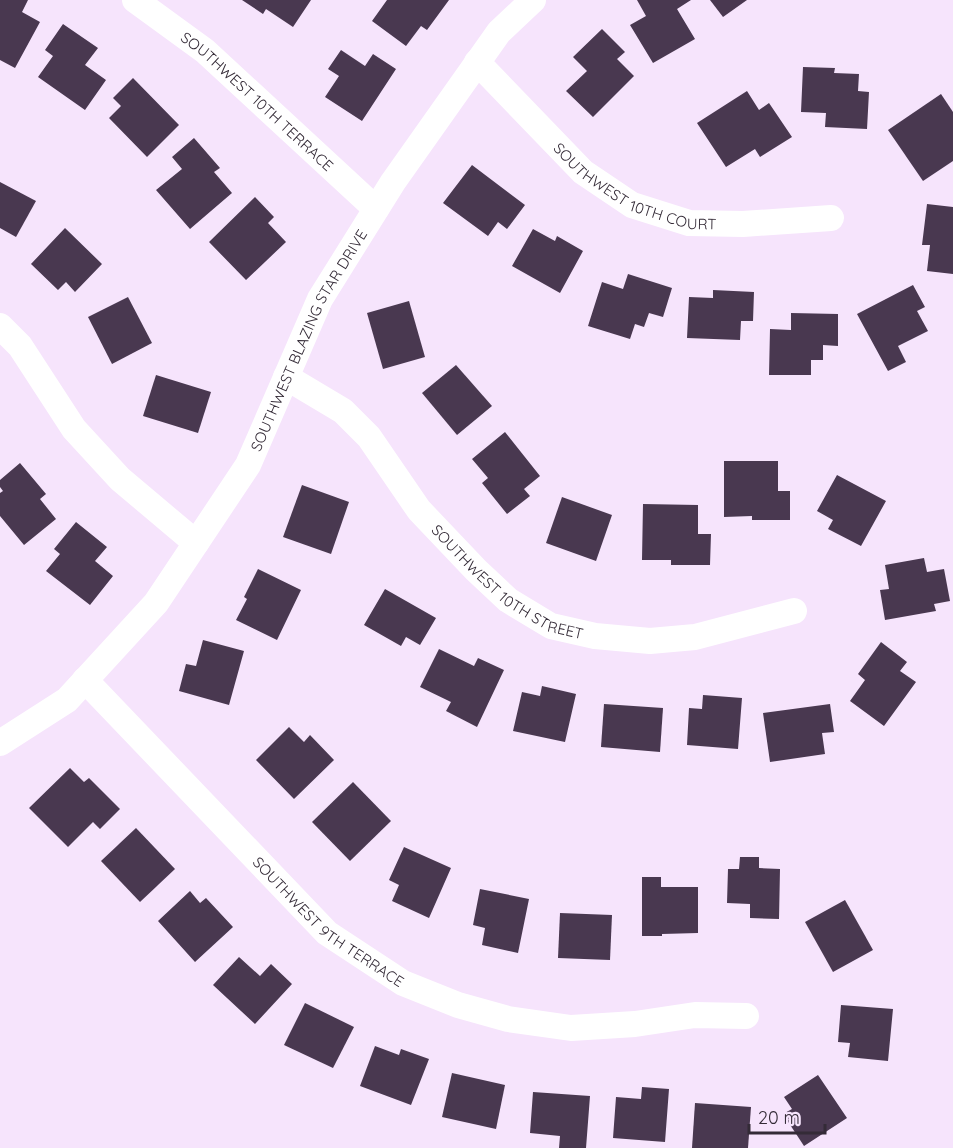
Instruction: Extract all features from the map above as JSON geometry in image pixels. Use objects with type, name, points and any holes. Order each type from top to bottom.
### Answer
[{"type":"street","name":"SOUTHWEST 10TH TERRACE","points":[[135,0],[205,51],[376,209]]},
{"type":"street","name":"SOUTHWEST BLAZING STAR DRIVE","points":[[85,680],[156,603],[248,465],[320,299],[393,182],[477,62],[499,32],[533,0]]},
{"type":"street","name":"SOUTHWEST 10TH COURT","points":[[477,62],[583,172],[632,206],[689,222],[743,224],[831,218]]},
{"type":"street","points":[[0,326],[20,346],[74,429],[120,479],[196,543]]},
{"type":"street","name":"SOUTHWEST 10TH STREET","points":[[286,376],[343,411],[369,437],[419,510],[476,570],[508,600],[551,626],[596,636],[650,641],[695,637],[794,611]]},
{"type":"street","points":[[0,743],[67,700],[85,680]]},
{"type":"street","name":"SOUTHWEST 9TH TERRACE","points":[[85,680],[327,933],[403,983],[458,1005],[508,1019],[571,1028],[635,1024],[695,1015],[746,1016]]},
{"type":"building","points":[[0,0],[28,0],[22,12],[40,22],[15,68],[0,60]]},
{"type":"building","points":[[242,0],[311,0],[293,27],[266,9],[263,14]]},
{"type":"building","points":[[387,0],[449,0],[427,30],[421,26],[406,46],[372,21]]},
{"type":"building","points":[[637,0],[691,0],[677,9],[695,39],[653,63],[630,25],[646,16]]},
{"type":"building","points":[[710,0],[747,0],[723,17]]},
{"type":"building","points":[[63,24],[98,48],[85,65],[106,80],[85,110],[38,77],[53,56],[45,50]]},
{"type":"building","points":[[602,29],[625,52],[617,59],[634,76],[593,117],[566,91],[587,71],[573,57]]},
{"type":"building","points":[[341,50],[365,66],[373,54],[396,69],[362,121],[325,97],[339,76],[328,69]]},
{"type":"building","points":[[803,67],[835,68],[834,73],[859,74],[858,91],[869,92],[867,129],[825,127],[826,113],[801,112]]},
{"type":"building","points":[[133,78],[179,125],[147,157],[109,118],[121,106],[113,98]]},
{"type":"building","points":[[747,91],[759,110],[769,103],[792,137],[760,157],[755,149],[726,167],[697,123]]},
{"type":"building","points":[[941,94],[953,112],[953,161],[923,181],[888,130]]},
{"type":"building","points":[[194,138],[220,168],[214,172],[232,193],[190,229],[156,190],[182,169],[172,157]]},
{"type":"building","points":[[472,165],[525,205],[507,229],[498,222],[488,236],[443,203]]},
{"type":"building","points":[[0,182],[36,201],[16,237],[0,228]]},
{"type":"building","points":[[255,197],[274,217],[268,223],[286,242],[246,280],[209,242]]},
{"type":"building","points":[[927,204],[953,207],[953,274],[927,271],[930,245],[922,245]]},
{"type":"building","points":[[65,228],[102,264],[75,292],[66,282],[58,290],[31,264]]},
{"type":"building","points":[[533,229],[555,241],[557,236],[583,251],[560,293],[512,266]]},
{"type":"building","points":[[628,274],[672,288],[663,317],[649,313],[644,327],[635,324],[630,339],[588,326],[602,282],[623,289]]},
{"type":"building","points":[[913,285],[925,307],[917,311],[928,331],[898,346],[906,362],[888,371],[857,314]]},
{"type":"building","points":[[713,290],[754,292],[753,321],[741,321],[740,340],[687,338],[689,297],[713,298]]},
{"type":"building","points":[[128,297],[152,343],[112,364],[88,317]]},
{"type":"building","points":[[409,301],[425,357],[383,369],[367,313]]},
{"type":"building","points":[[791,313],[838,314],[838,346],[823,345],[823,360],[811,360],[811,375],[769,375],[770,329],[791,330]]},
{"type":"building","points":[[456,365],[492,406],[457,435],[422,393]]},
{"type":"building","points":[[156,375],[211,392],[198,433],[143,416]]},
{"type":"building","points":[[505,432],[540,476],[524,489],[530,496],[507,514],[482,483],[488,478],[472,459]]},
{"type":"building","points":[[724,461],[778,461],[778,491],[790,491],[790,520],[752,520],[752,516],[724,517]]},
{"type":"building","points":[[20,463],[46,494],[40,499],[56,519],[24,545],[0,516],[0,493],[3,491],[0,487],[0,480]]},
{"type":"building","points":[[837,475],[886,501],[861,546],[828,529],[833,520],[817,511]]},
{"type":"building","points":[[302,485],[349,502],[331,554],[283,537]]},
{"type":"building","points":[[562,497],[612,515],[596,561],[546,543]]},
{"type":"building","points":[[643,504],[698,505],[698,534],[711,534],[710,565],[671,565],[671,560],[642,560]]},
{"type":"building","points":[[76,522],[107,547],[95,561],[113,576],[90,605],[46,571],[60,554],[54,549]]},
{"type":"building","points":[[924,558],[927,572],[944,569],[950,601],[934,604],[936,611],[885,620],[880,590],[889,589],[885,565]]},
{"type":"building","points":[[258,569],[301,590],[277,640],[236,620]]},
{"type":"building","points":[[385,589],[436,618],[420,645],[406,637],[401,646],[364,625]]},
{"type":"building","points":[[203,640],[244,651],[229,705],[179,691],[186,664],[196,666]]},
{"type":"building","points":[[881,642],[907,662],[900,671],[916,682],[884,726],[850,701],[865,680],[858,674]]},
{"type":"building","points":[[439,649],[474,666],[478,658],[504,670],[477,727],[446,711],[451,702],[420,687]]},
{"type":"building","points":[[542,686],[576,694],[565,742],[513,731],[522,692],[540,696]]},
{"type":"building","points":[[703,695],[742,698],[738,749],[687,745],[689,708],[702,709]]},
{"type":"building","points":[[604,704],[663,708],[660,752],[601,747]]},
{"type":"building","points":[[830,704],[834,732],[822,733],[825,754],[770,762],[763,713]]},
{"type":"building","points":[[289,727],[304,742],[310,735],[334,760],[294,799],[256,760]]},
{"type":"building","points":[[70,768],[84,782],[89,778],[120,809],[100,829],[93,822],[68,847],[29,808]]},
{"type":"building","points":[[353,782],[391,821],[350,861],[312,822]]},
{"type":"building","points":[[136,828],[175,869],[140,902],[101,861]]},
{"type":"building","points":[[404,847],[451,868],[429,918],[392,901],[399,885],[389,880]]},
{"type":"building","points":[[740,857],[759,857],[759,868],[780,869],[779,919],[750,918],[750,904],[727,903],[728,869],[739,869]]},
{"type":"building","points":[[642,877],[661,877],[661,887],[698,887],[698,933],[642,936]]},
{"type":"building","points":[[480,889],[529,899],[518,953],[482,945],[485,928],[473,925]]},
{"type":"building","points":[[190,891],[200,903],[206,898],[233,927],[195,962],[158,921]]},
{"type":"building","points":[[845,900],[873,950],[833,972],[805,922]]},
{"type":"building","points":[[560,913],[612,915],[610,960],[558,958]]},
{"type":"building","points":[[239,957],[260,976],[271,964],[292,984],[255,1024],[213,985]]},
{"type":"building","points":[[305,1003],[354,1027],[333,1068],[284,1045]]},
{"type":"building","points":[[841,1005],[893,1009],[888,1061],[848,1057],[850,1043],[838,1042]]},
{"type":"building","points":[[375,1046],[399,1055],[401,1049],[429,1059],[411,1105],[360,1086]]},
{"type":"building","points":[[452,1073],[505,1085],[496,1129],[442,1117]]},
{"type":"building","points":[[818,1075],[847,1118],[804,1146],[783,1114],[792,1109],[784,1097]]},
{"type":"building","points":[[642,1087],[669,1089],[665,1142],[613,1138],[616,1097],[641,1099]]},
{"type":"building","points":[[533,1092],[590,1096],[586,1148],[559,1148],[560,1136],[530,1133]]},
{"type":"building","points":[[695,1103],[751,1107],[748,1148],[692,1148]]}]
